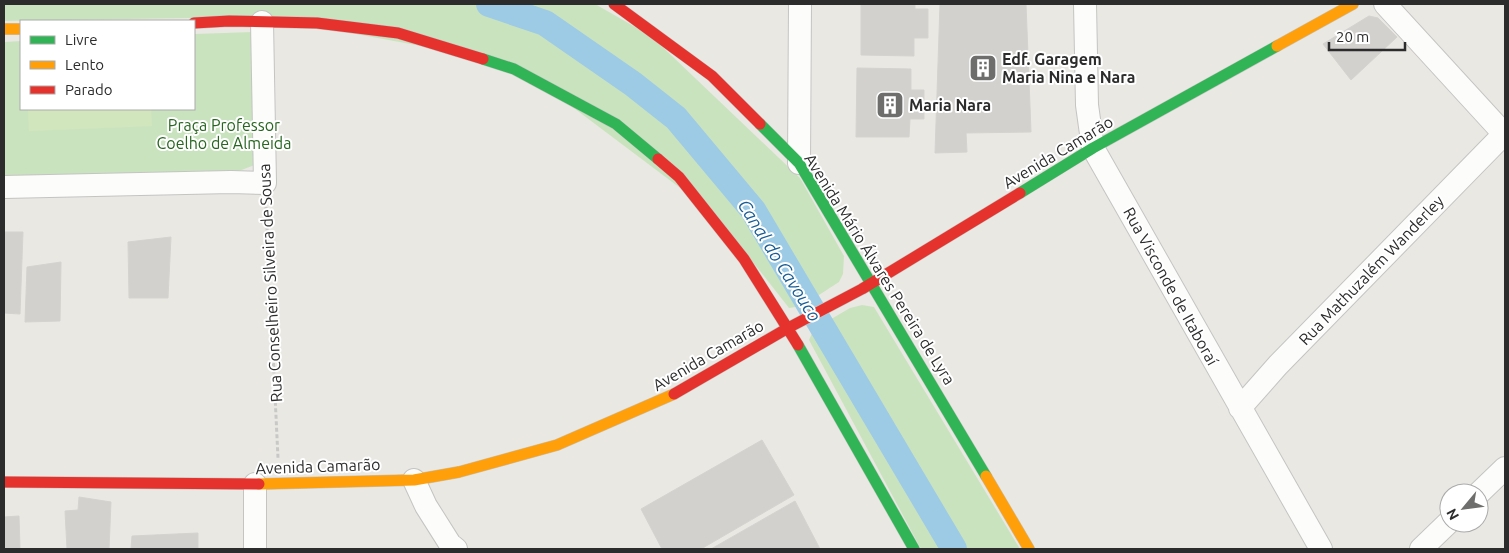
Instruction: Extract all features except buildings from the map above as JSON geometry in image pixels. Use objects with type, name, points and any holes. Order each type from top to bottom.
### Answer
[{"type":"street","name":"Avenida Mário Álvares Pereira de Lyra","points":[[614,4],[712,76],[799,163],[1029,549]]},
{"type":"street","points":[[799,163],[800,4]]},
{"type":"street","name":"Rua Visconde de Itaboraí","points":[[1085,4],[1087,105],[1093,148],[1320,549]]},
{"type":"street","name":"Avenida Camarão","points":[[4,482],[280,484],[414,480],[459,472],[557,446],[665,399],[788,328],[862,289],[1093,148],[1353,4]]},
{"type":"street","points":[[1385,4],[1505,134]]},
{"type":"street","name":"Rua Conselheiro Silveira de Sousa","points":[[262,22],[265,183]]},
{"type":"street","points":[[195,23],[317,23],[398,33],[514,69],[616,124],[679,178],[744,259],[788,328],[914,549]]},
{"type":"street","points":[[4,29],[20,29]]},
{"type":"street","name":"Rua Mathuzalém Wanderley","points":[[1240,408],[1278,365],[1505,134]]},
{"type":"street","points":[[4,187],[231,182],[265,183]]},
{"type":"street","points":[[1489,483],[1505,468]]},
{"type":"street","points":[[414,480],[426,506],[450,544],[456,549]]},
{"type":"street","points":[[255,484],[255,549]]},
{"type":"street","points":[[1421,549],[1439,532]]},
{"type":"path","name":"Rua Conselheiro Silveira de Sousa","points":[[265,183],[280,484]]},
{"type":"green space","points":[[4,4],[595,4],[651,36],[800,178],[844,256],[843,274],[839,282],[802,306],[789,308],[716,215],[514,63],[263,17],[4,21]]},
{"type":"green space","name":"Praça Professor Coelho de Almeida","points":[[252,32],[260,163],[231,174],[4,176],[4,42],[20,41],[20,110],[195,110],[195,34]]},
{"type":"green space","points":[[28,110],[151,110],[152,126],[29,131]]},
{"type":"green space","points":[[862,305],[874,307],[1020,549],[921,549],[809,340],[814,329],[850,308]]},
{"type":"waterway","name":"Canal do Cavouco","points":[[489,4],[545,23],[633,84],[676,118],[753,210],[954,549]]},
{"type":"traffic: fast","points":[[1020,193],[1093,148],[1277,46]]},
{"type":"traffic: fast","points":[[483,59],[514,69],[616,124],[658,159]]},
{"type":"traffic: fast","points":[[760,124],[799,163],[986,476]]},
{"type":"traffic: fast","points":[[798,345],[914,549]]},
{"type":"traffic: slow","points":[[1277,46],[1353,4]]},
{"type":"traffic: slow","points":[[4,29],[20,29]]},
{"type":"traffic: slow","points":[[259,484],[414,480],[459,472],[557,445],[674,394]]},
{"type":"traffic: slow","points":[[986,476],[1029,549]]},
{"type":"traffic: jam","points":[[614,4],[712,76],[760,124]]},
{"type":"traffic: jam","points":[[195,23],[229,21],[317,23],[398,33],[483,59]]},
{"type":"traffic: jam","points":[[658,159],[679,177],[744,259],[798,345]]},
{"type":"traffic: jam","points":[[674,394],[788,328],[862,289],[1020,193]]},
{"type":"traffic: jam","points":[[4,482],[259,484]]},
{"type":"place","name":"Edf. Garagem Maria Nina e Nara","points":[[983,68]]},
{"type":"place","name":"Maria Nara","points":[[890,105]]}]
